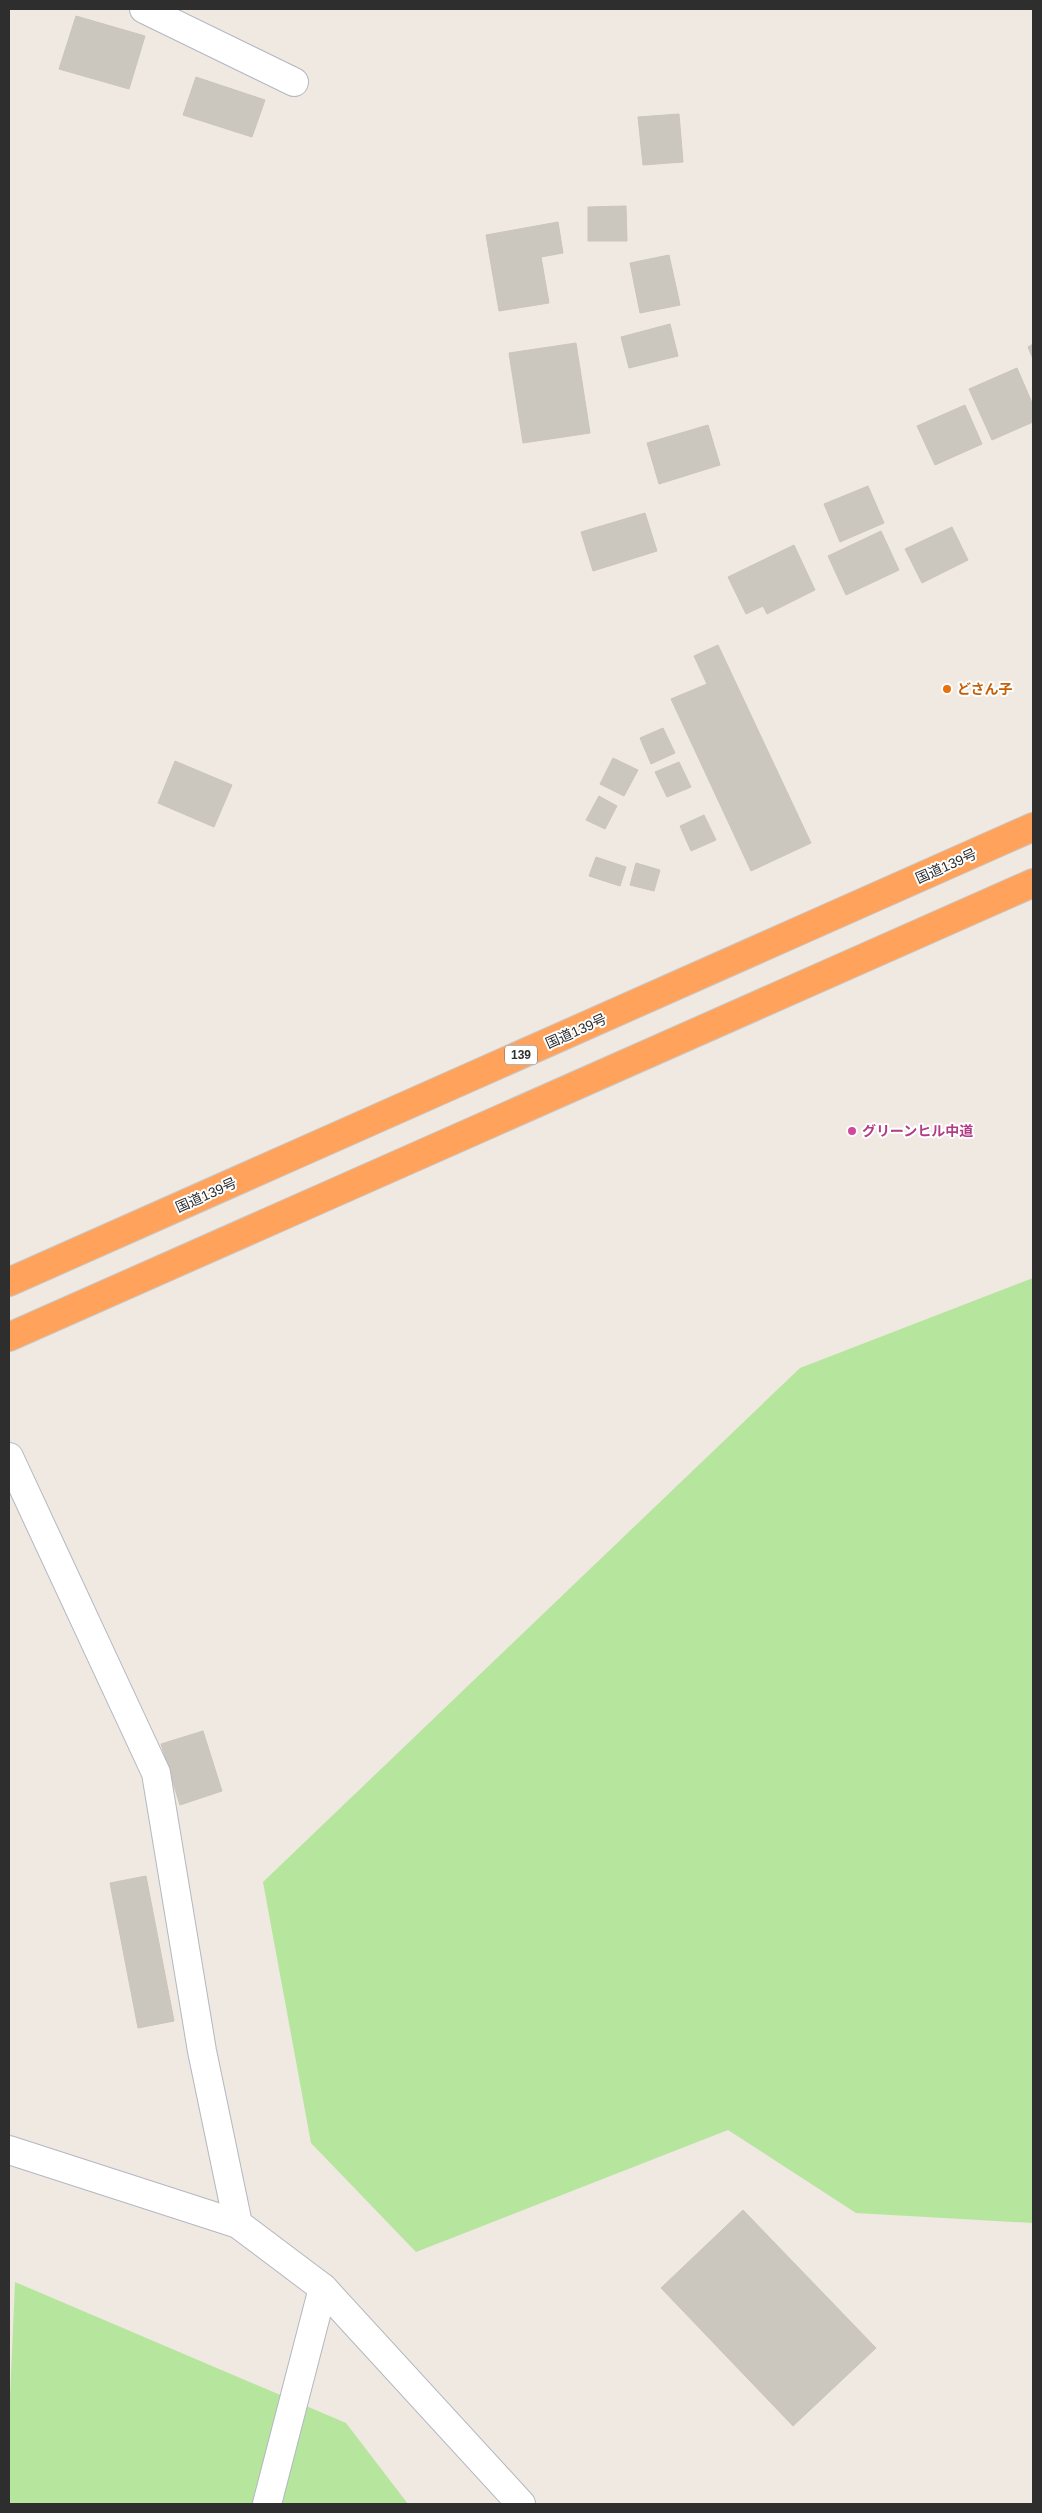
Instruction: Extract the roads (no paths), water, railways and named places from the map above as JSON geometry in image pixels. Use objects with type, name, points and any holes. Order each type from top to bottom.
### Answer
[{"type":"highway","name":"国道139号","points":[[9,1282],[1033,827]]},
{"type":"highway","points":[[9,1337],[1033,883]]},
{"type":"street","points":[[144,9],[294,82]]},
{"type":"street","points":[[9,1457],[156,1773],[202,2051],[238,2224]]},
{"type":"street","points":[[9,2150],[238,2224],[323,2288],[521,2504]]},
{"type":"street","points":[[267,2504],[323,2288]]},
{"type":"place","name":"どさん子","points":[[947,689]]},
{"type":"place","name":"グリーンヒル中道","points":[[852,1131]]}]
